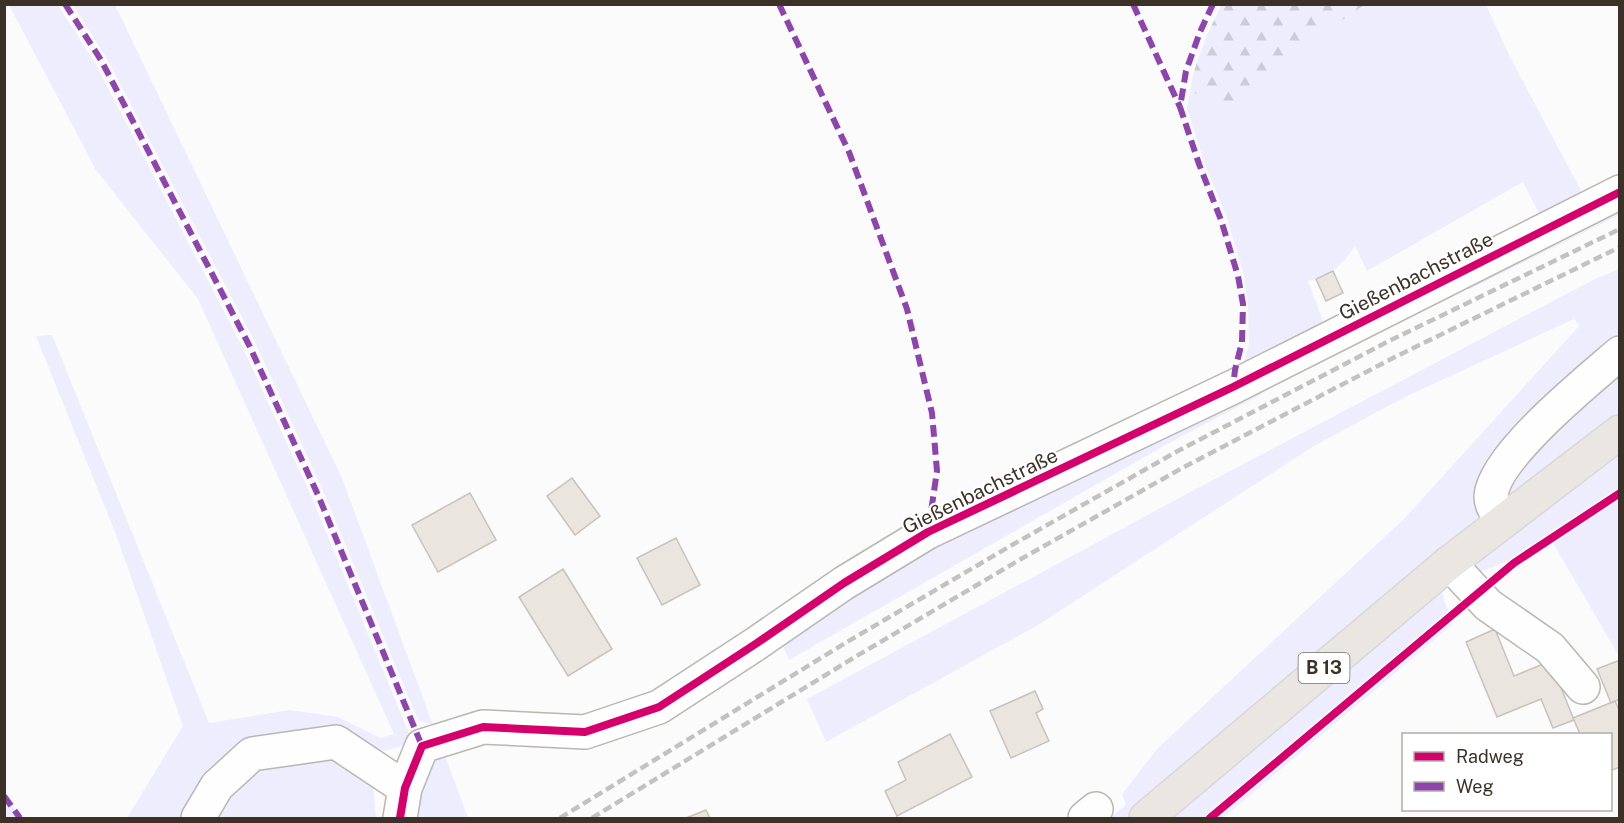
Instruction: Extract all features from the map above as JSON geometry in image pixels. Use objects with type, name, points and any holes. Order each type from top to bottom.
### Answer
[{"type":"main road","name":"B 13","points":[[1146,819],[1449,563],[1620,432]]},
{"type":"street","name":"Gießenbachstraße","points":[[403,803],[422,746],[483,727],[585,732],[658,707],[844,583],[928,532],[1233,387],[1620,192]]},
{"type":"street","points":[[1503,520],[1493,507],[1491,499],[1498,477],[1516,450],[1540,425],[1620,353]]},
{"type":"street","points":[[1449,563],[1488,605],[1550,648],[1583,687]]},
{"type":"street","points":[[198,819],[217,786],[252,754],[336,742],[403,803]]},
{"type":"green space","points":[[1222,4],[1364,5],[1321,35],[1239,106],[1210,100],[1190,91],[1199,57]]},
{"type":"green space","points":[[9,5],[58,5],[95,63],[243,348],[312,498],[413,743],[384,751],[337,733],[255,763],[334,750],[373,784],[376,818],[127,818],[183,726],[117,537],[36,336],[52,335],[209,723],[290,710],[338,717],[380,738],[394,734],[198,299],[96,170]]},
{"type":"green space","points":[[73,5],[115,5],[342,478],[433,725],[418,720],[324,493],[255,342],[106,57]]},
{"type":"green space","points":[[1364,5],[1486,5],[1510,57],[1586,200],[1543,221],[1523,182],[1367,271],[1355,246],[1335,269],[1308,281],[1326,329],[1241,373],[1249,343],[1248,304],[1244,275],[1227,218],[1204,162],[1187,108],[1190,91],[1210,100],[1321,35]]},
{"type":"green space","points":[[1619,203],[1619,215],[1468,290],[1465,279]]},
{"type":"green space","points":[[1619,269],[1619,656],[1553,543],[1440,588],[1453,624],[1223,818],[1110,818],[1126,805],[1122,794],[1158,748],[1404,519],[1579,326],[1574,319],[1403,398],[1314,446],[1038,625],[826,742],[807,699],[1194,490],[1593,280]]},
{"type":"green space","points":[[1257,387],[1262,394],[1169,443],[789,660],[779,638],[944,533]]},
{"type":"green space","points":[[446,758],[468,818],[416,818],[427,769],[435,760]]},
{"type":"green space","points":[[5,796],[20,818],[5,818]]},
{"type":"building","points":[[1333,271],[1343,293],[1326,301],[1316,279]]},
{"type":"building","points":[[572,478],[600,516],[575,535],[547,496]]},
{"type":"building","points":[[470,493],[496,540],[438,572],[412,525]]},
{"type":"building","points":[[676,538],[700,585],[662,605],[637,558]]},
{"type":"building","points":[[563,569],[612,649],[568,676],[519,597]]},
{"type":"building","points":[[1495,629],[1514,676],[1553,660],[1574,720],[1553,728],[1541,699],[1497,717],[1466,642]]},
{"type":"building","points":[[1620,660],[1620,699],[1611,703],[1597,669]]},
{"type":"building","points":[[1035,691],[1043,709],[1036,713],[1049,741],[1011,758],[990,711]]},
{"type":"building","points":[[1615,701],[1620,712],[1620,767],[1612,770],[1612,733],[1580,733],[1573,718]]},
{"type":"building","points":[[950,734],[972,777],[897,816],[885,791],[906,780],[898,762]]},
{"type":"building","points":[[706,810],[710,818],[686,818]]},
{"type":"railway","points":[[560,818],[847,642],[1176,452],[1389,341],[1620,229]]},
{"type":"railway","points":[[592,818],[855,657],[1021,559],[1184,467],[1395,357],[1620,247]]},
{"type":"marked path","points":[[65,4],[101,60],[249,345],[318,495],[422,746]]},
{"type":"marked path","points":[[779,4],[849,152],[907,309],[932,413],[937,471],[928,532]]},
{"type":"marked path","points":[[1133,4],[1180,107]]},
{"type":"marked path","points":[[1213,4],[1186,71],[1180,107],[1221,220],[1238,276],[1243,304],[1242,342],[1233,387]]},
{"type":"marked path","points":[[4,796],[20,818]]},
{"type":"cycle path","points":[[400,818],[405,788],[422,746],[483,727],[585,732],[659,707],[844,583],[928,532],[1233,387],[1620,192]]},
{"type":"cycle path","points":[[1210,818],[1514,563],[1620,493]]}]
